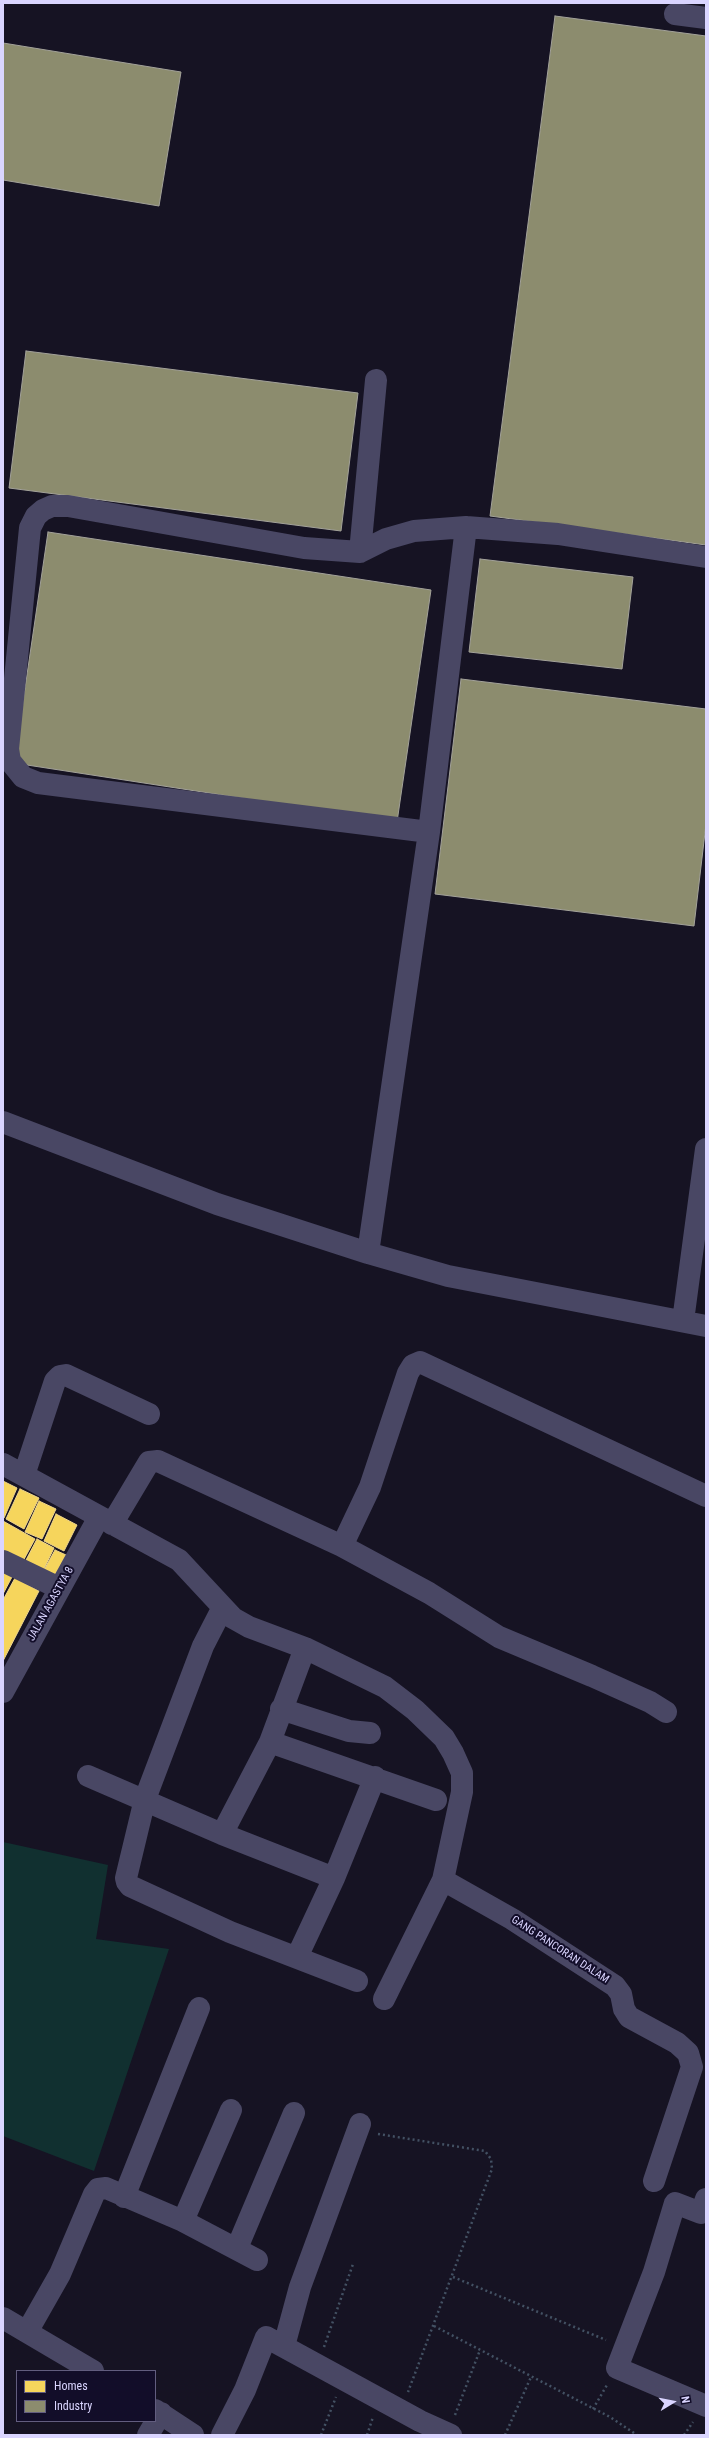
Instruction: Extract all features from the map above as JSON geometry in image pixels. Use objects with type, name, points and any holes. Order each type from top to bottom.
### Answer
[{"type":"street","points":[[675,14],[706,18]]},
{"type":"street","points":[[360,552],[376,380]]},
{"type":"street","points":[[429,832],[38,783],[24,777],[10,761],[8,749],[30,528],[36,516],[52,506],[68,506],[304,548],[360,552],[386,539],[414,531],[466,527],[558,534],[706,557]]},
{"type":"street","points":[[368,1253],[429,832],[466,527]]},
{"type":"street","points":[[3,1122],[217,1204],[368,1253],[448,1276],[683,1320],[706,1326]]},
{"type":"street","points":[[683,1320],[706,1149]]},
{"type":"street","points":[[666,1712],[650,1702],[499,1637],[429,1593],[342,1546],[370,1486],[408,1372],[413,1365],[420,1362],[706,1496]]},
{"type":"street","points":[[24,1475],[55,1381],[60,1376],[66,1375],[149,1414]]},
{"type":"street","name":"JALAN AGASTYA 8","points":[[3,1692],[59,1588],[149,1462],[158,1461],[342,1546]]},
{"type":"street","points":[[3,1464],[178,1560],[233,1618],[249,1627],[304,1648],[385,1687],[428,1721],[444,1738],[462,1773],[462,1792],[443,1880],[384,2000]]},
{"type":"street","points":[[3,1561],[59,1588]]},
{"type":"street","points":[[222,1608],[203,1646],[145,1799],[126,1878],[130,1886],[230,1932],[357,1981]]},
{"type":"street","points":[[222,1834],[270,1742],[304,1648]]},
{"type":"street","points":[[281,1709],[349,1732],[370,1733]]},
{"type":"street","points":[[270,1742],[375,1777],[436,1800]]},
{"type":"street","points":[[88,1776],[145,1799],[222,1834],[334,1878]]},
{"type":"street","points":[[297,1957],[334,1878],[375,1777]]},
{"type":"street","name":"GANG PANCORAN DALAM","points":[[443,1880],[512,1919],[615,1986],[621,1994],[624,2009],[629,2018],[677,2043],[688,2053],[699,2069]]},
{"type":"street","points":[[124,2197],[199,2008]]},
{"type":"street","points":[[654,2181],[699,2069]]},
{"type":"street","points":[[183,2221],[231,2110]]},
{"type":"street","points":[[237,2248],[294,2113]]},
{"type":"street","points":[[284,2346],[300,2287],[360,2124]]},
{"type":"street","points":[[27,2332],[60,2274],[94,2194],[98,2189],[106,2188],[183,2221],[237,2248],[257,2260]]},
{"type":"street","points":[[706,2199],[701,2213],[675,2203],[654,2272],[621,2358],[706,2406]]},
{"type":"street","points":[[3,2318],[91,2370]]},
{"type":"street","points":[[222,2435],[245,2390],[266,2337],[401,2409],[420,2421],[449,2434]]},
{"type":"street","points":[[158,2412],[193,2435]]},
{"type":"street","points":[[148,2435],[154,2422]]},
{"type":"path","points":[[360,2124],[382,2136],[485,2152],[491,2159],[492,2169],[453,2277],[401,2409]]},
{"type":"path","points":[[318,2364],[354,2264]]},
{"type":"path","points":[[453,2277],[621,2358],[593,2409]]},
{"type":"path","points":[[434,2326],[593,2409],[637,2435]]},
{"type":"path","points":[[449,2434],[480,2350]]},
{"type":"path","points":[[505,2435],[531,2377]]},
{"type":"path","points":[[321,2435],[344,2378]]},
{"type":"green space","points":[[3,1842],[108,1865],[96,1939],[169,1949],[94,2171],[3,2136]]},
{"type":"building: Homes","points":[[3,1481],[17,1488],[4,1518],[3,1518]]},
{"type":"building: Homes","points":[[20,1489],[39,1498],[24,1529],[6,1519]]},
{"type":"building: Homes","points":[[39,1501],[56,1509],[42,1539],[25,1532]]},
{"type":"building: Homes","points":[[56,1514],[77,1525],[64,1551],[44,1541]]},
{"type":"building: Homes","points":[[3,1521],[35,1539],[22,1563],[3,1553]]},
{"type":"building: Homes","points":[[37,1539],[54,1548],[43,1571],[25,1562]]},
{"type":"building: Homes","points":[[55,1550],[66,1555],[55,1575],[44,1570]]},
{"type":"building: Homes","points":[[3,1572],[12,1577],[3,1594]]},
{"type":"building: Homes","points":[[15,1578],[39,1591],[3,1661],[3,1600]]},
{"type":"building: Industry","points":[[555,16],[706,36],[706,545],[490,516]]},
{"type":"building: Industry","points":[[3,43],[181,72],[159,206],[3,180]]},
{"type":"building: Industry","points":[[26,351],[358,393],[341,531],[9,488]]},
{"type":"building: Industry","points":[[48,532],[431,590],[397,822],[14,763]]},
{"type":"building: Industry","points":[[480,559],[633,577],[622,669],[469,652]]},
{"type":"building: Industry","points":[[461,679],[706,709],[706,824],[694,926],[435,894]]}]
